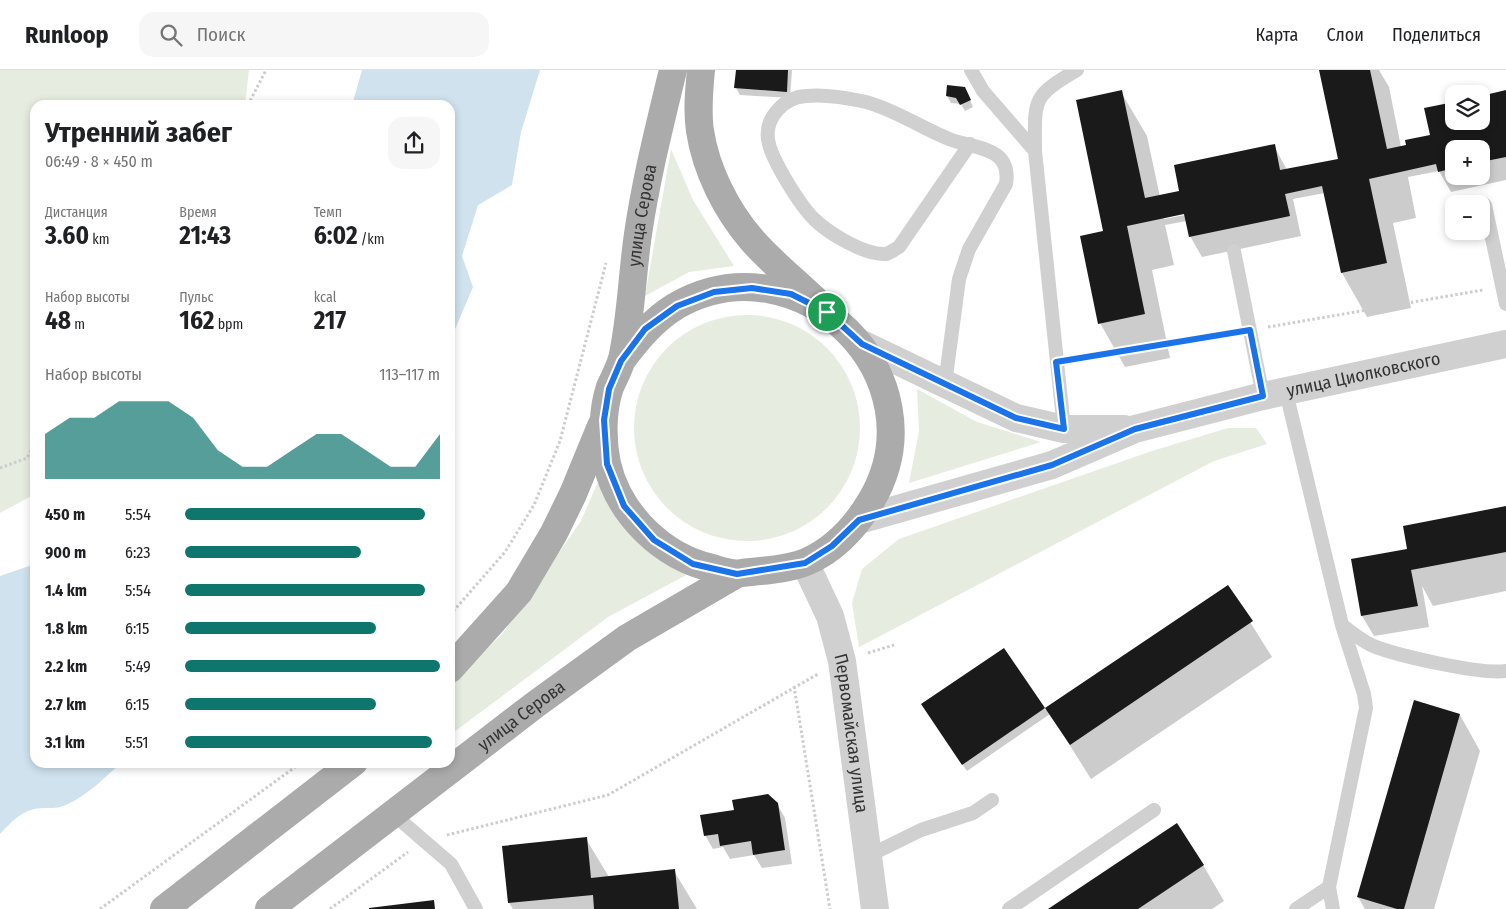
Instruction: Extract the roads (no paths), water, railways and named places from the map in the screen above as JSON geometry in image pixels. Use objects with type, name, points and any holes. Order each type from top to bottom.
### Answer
[{"type":"main road","name":"улица Серова","points":[[621,361],[639,231],[673,70]]},
{"type":"main road","points":[[701,70],[698,95],[700,131],[722,195],[732,214],[752,240],[862,344],[880,378],[890,414],[889,452],[878,488],[859,520],[832,546],[805,563],[737,574],[693,564],[654,540],[624,506],[607,464],[604,420],[609,389],[621,361],[645,329],[677,306],[714,292],[752,288],[791,294],[827,312]]},
{"type":"main road","points":[[455,663],[519,592],[554,533],[573,494],[604,420]]},
{"type":"main road","name":"улица Серова","points":[[455,767],[626,638],[737,574]]},
{"type":"main road","points":[[164,909],[346,768]]},
{"type":"main road","name":"улица Серова","points":[[269,909],[454,768]]},
{"type":"street","name":"улица Циолковского","points":[[862,344],[1016,418],[1064,429],[1135,429]]},
{"type":"street","name":"улица Циолковского","points":[[859,520],[1052,465],[1135,429],[1274,394],[1506,344]]},
{"type":"street","name":"Первомайская улица","points":[[805,563],[830,616],[842,661],[875,909]]},
{"type":"lane","points":[[971,70],[983,90],[1035,151]]},
{"type":"lane","points":[[1064,429],[1035,151],[1035,116],[1038,99],[1050,86],[1077,70]]},
{"type":"lane","points":[[945,384],[959,279],[969,249],[1006,184],[1008,173],[1005,164],[1000,158],[983,147],[970,144],[950,140],[902,116],[867,102],[805,96],[786,102],[773,115],[767,129],[771,153],[780,170],[814,219],[850,243],[870,252],[887,254],[899,247],[970,144]]},
{"type":"lane","points":[[1490,229],[1506,304]]},
{"type":"lane","points":[[1234,251],[1250,330],[1274,394],[1364,694],[1366,708],[1329,887],[1333,909]]},
{"type":"lane","points":[[1342,625],[1370,645],[1463,667],[1506,671]]},
{"type":"lane","points":[[868,856],[920,830],[973,813],[992,800]]},
{"type":"lane","points":[[1009,909],[1154,810]]},
{"type":"lane","points":[[393,814],[451,864],[476,909]]},
{"type":"lane","points":[[1296,909],[1329,887]]},
{"type":"water","points":[[362,70],[540,70],[521,132],[512,185],[478,205],[462,256],[473,287],[455,329],[455,100],[353,100]]},
{"type":"water","points":[[30,566],[30,768],[115,768],[76,800],[60,807],[39,808],[26,812],[15,819],[0,834],[0,576]]}]
